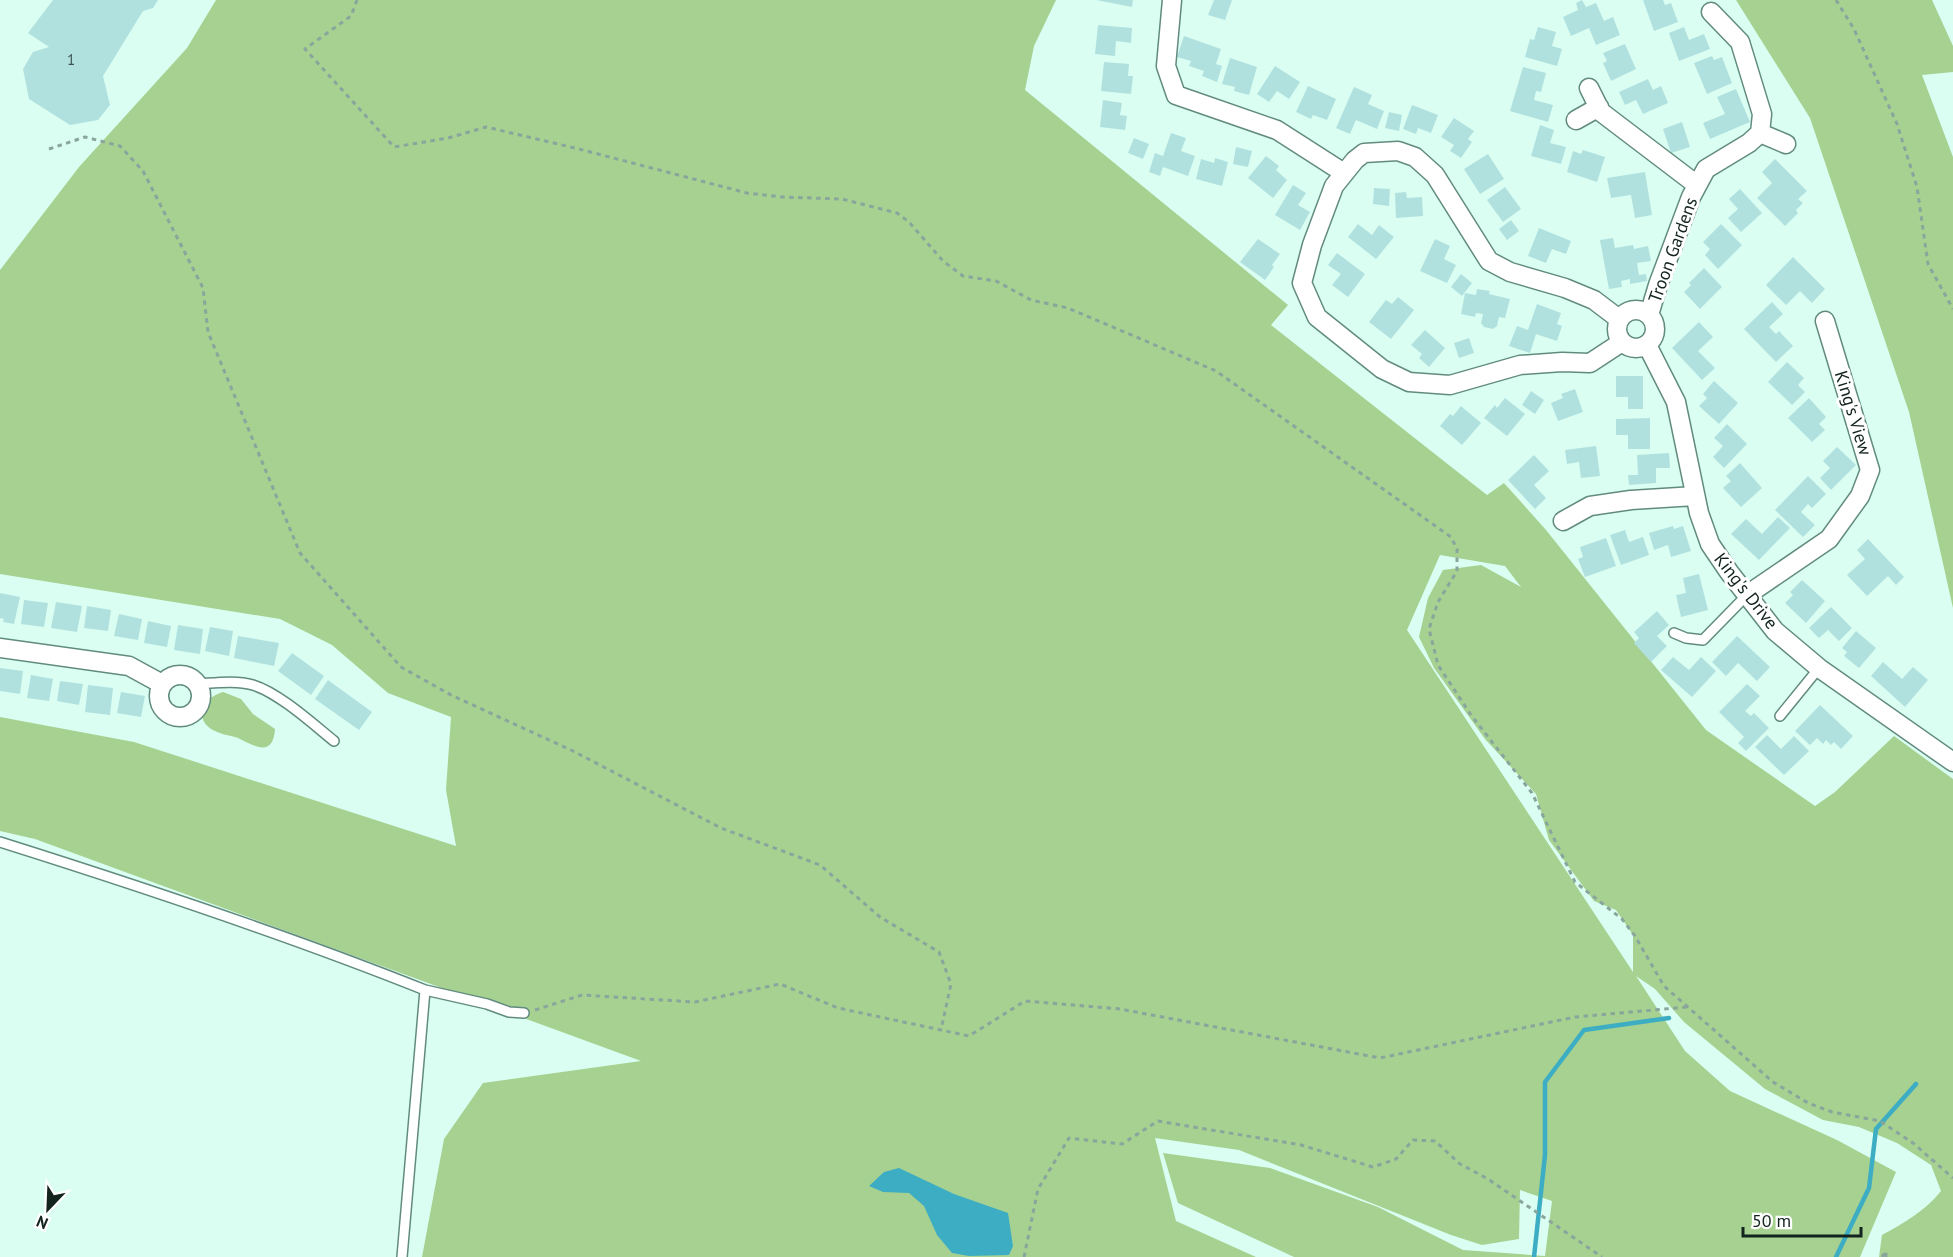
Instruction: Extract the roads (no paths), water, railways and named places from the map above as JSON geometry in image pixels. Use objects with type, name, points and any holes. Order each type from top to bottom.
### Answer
[{"type":"street","points":[[1172,0],[1166,66],[1176,95],[1278,130],[1344,173]]},
{"type":"street","points":[[1710,12],[1740,42],[1762,114],[1760,133],[1786,144]]},
{"type":"street","name":"Troon Gardens","points":[[1589,88],[1601,112],[1697,185]]},
{"type":"street","points":[[1576,120],[1599,107]]},
{"type":"street","name":"Troon Gardens","points":[[1649,315],[1691,197],[1706,170],[1749,143],[1760,133]]},
{"type":"street","points":[[1619,319],[1594,300],[1565,288],[1510,272],[1489,261],[1435,175],[1415,157],[1398,151],[1364,153],[1334,186],[1312,245],[1302,283],[1317,317],[1382,369],[1408,382],[1450,385],[1520,365],[1590,363],[1622,342]]},
{"type":"street","points":[[1628,311],[1645,312],[1653,319],[1654,336],[1647,345],[1636,348],[1622,342],[1617,331],[1619,319],[1628,311]]},
{"type":"street","name":"King's View","points":[[1748,595],[1829,539],[1860,496],[1870,470],[1825,321]]},
{"type":"street","name":"King's Drive","points":[[1647,345],[1676,402],[1695,496],[1710,544],[1729,572],[1775,631],[1819,668],[1953,762]]},
{"type":"street","points":[[1563,521],[1590,506],[1631,500],[1695,496]]},
{"type":"street","points":[[0,648],[129,666],[162,684]]},
{"type":"street","points":[[180,675],[192,679],[197,684],[201,697],[190,715],[176,717],[169,715],[160,704],[158,697],[162,684],[173,676],[180,675]]},
{"type":"lane","points":[[1674,633],[1686,638],[1703,640],[1748,595]]},
{"type":"lane","points":[[1779,716],[1819,668]]},
{"type":"lane","points":[[197,684],[228,682],[253,685],[301,714],[334,741]]},
{"type":"lane","points":[[0,842],[131,883],[360,964],[425,990],[487,1004],[509,1012],[524,1013]]},
{"type":"lane","points":[[402,1257],[425,990]]},
{"type":"water","points":[[899,1168],[954,1194],[1008,1213],[1013,1246],[1009,1255],[969,1256],[952,1253],[937,1235],[924,1206],[909,1193],[883,1192],[869,1186],[884,1172]]},
{"type":"waterway","points":[[1534,1257],[1545,1155],[1545,1082],[1584,1030],[1669,1018]]},
{"type":"waterway","points":[[1836,1257],[1869,1188],[1876,1129],[1916,1084]]}]
